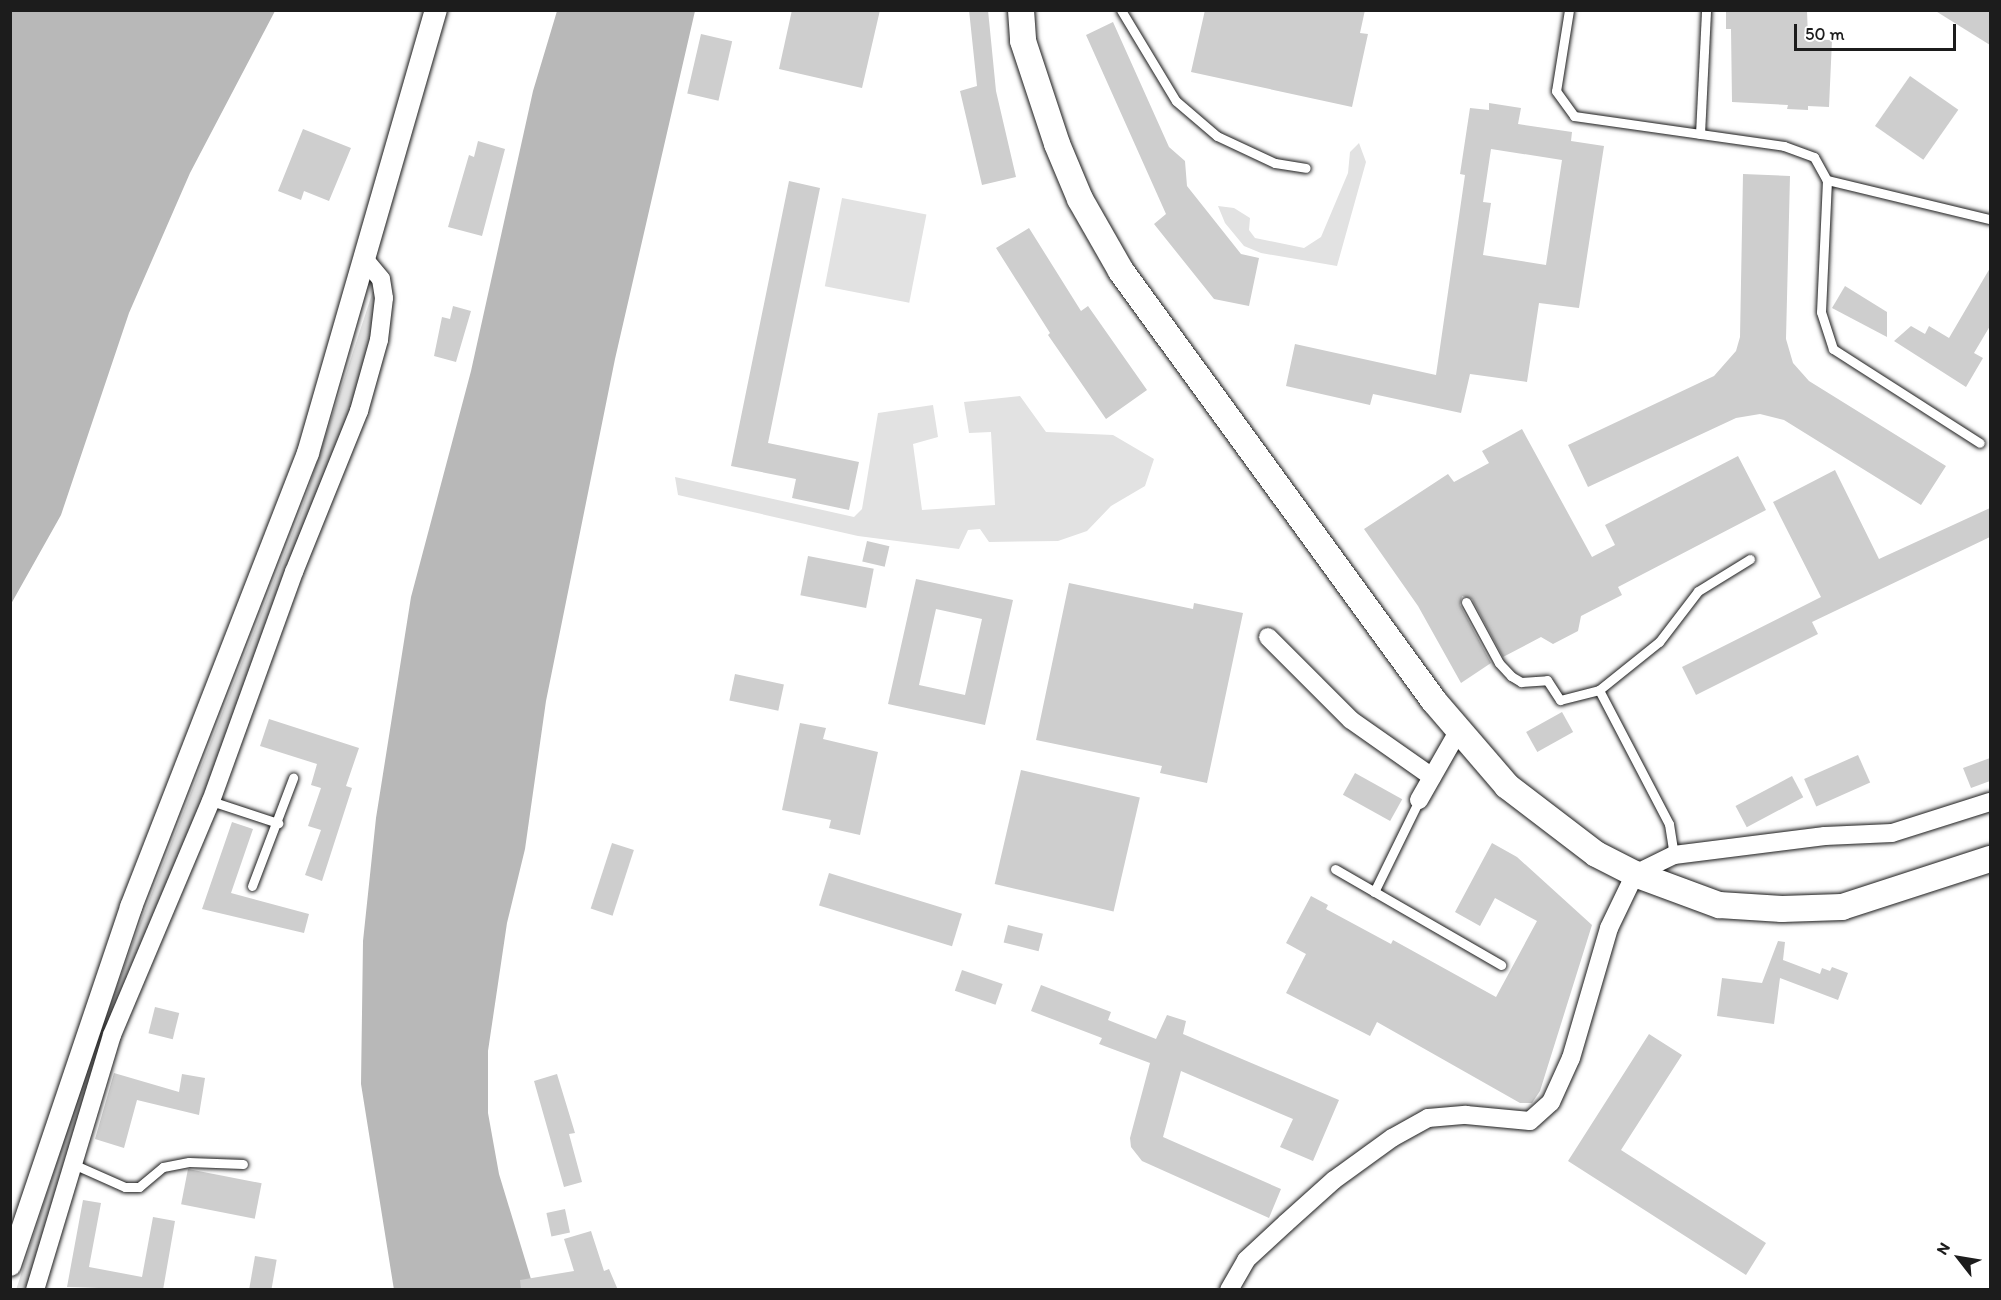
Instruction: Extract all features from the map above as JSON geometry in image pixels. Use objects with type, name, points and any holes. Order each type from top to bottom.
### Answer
[{"type":"main road","points":[[1021,10],[1023,41],[1057,144],[1080,199],[1121,271],[1459,730],[1507,786],[1553,825],[1635,874],[1719,905],[1782,909],[1842,907],[1990,859]]},
{"type":"street","points":[[10,1265],[131,907],[308,453],[436,10]]},
{"type":"street","points":[[35,1290],[112,1035],[211,801],[373,364],[384,298],[381,279],[365,260]]},
{"type":"street","points":[[1268,636],[1351,720],[1432,777]]},
{"type":"street","points":[[1419,800],[1459,730]]},
{"type":"street","points":[[1229,1290],[1246,1260],[1334,1180],[1392,1138],[1428,1118],[1466,1115],[1530,1121],[1551,1102],[1571,1058],[1609,928],[1635,874],[1674,855],[1825,836],[1892,833],[1990,802]]},
{"type":"lane","points":[[1121,10],[1176,101],[1200,122],[1217,136],[1275,163],[1306,168]]},
{"type":"lane","points":[[1569,10],[1556,91],[1574,116],[1784,146],[1814,157],[1827,180],[1821,312],[1833,350],[1980,443]]},
{"type":"lane","points":[[1700,134],[1706,10]]},
{"type":"lane","points":[[1827,180],[1990,219]]},
{"type":"lane","points":[[1466,602],[1499,663],[1521,682],[1547,680],[1560,700],[1599,690],[1659,642],[1698,591],[1750,559]]},
{"type":"lane","points":[[1599,690],[1669,824],[1674,855]]},
{"type":"lane","points":[[252,886],[278,823],[293,778]]},
{"type":"lane","points":[[1374,892],[1419,800]]},
{"type":"lane","points":[[211,801],[278,823]]},
{"type":"lane","points":[[1335,869],[1501,965]]},
{"type":"lane","points":[[73,1164],[125,1187],[139,1187],[163,1167],[189,1162],[243,1164]]},
{"type":"shaded area","points":[[11,10],[275,11],[190,173],[129,313],[61,515],[11,604]]},
{"type":"shaded area","points":[[557,11],[695,11],[615,359],[546,701],[525,849],[507,923],[488,1051],[488,1113],[499,1174],[534,1289],[394,1290],[361,1084],[363,941],[376,818],[411,597],[471,371],[533,91]]},
{"type":"shaded area","points":[[1359,143],[1366,162],[1337,266],[1261,253],[1244,246],[1225,223],[1218,206],[1234,208],[1250,218],[1249,230],[1255,238],[1304,248],[1321,237],[1348,173],[1350,152]]},
{"type":"shaded area","points":[[842,198],[926,214],[909,303],[825,286]]},
{"type":"shaded area","points":[[373,291],[381,304],[339,452],[119,1011],[30,1289],[16,1290],[87,1069],[139,926],[301,511]]},
{"type":"shaded area","points":[[1020,396],[1046,432],[1113,435],[1154,459],[1145,486],[1111,506],[1087,531],[1058,541],[989,542],[980,529],[968,530],[959,549],[858,536],[678,495],[675,477],[854,517],[862,509],[878,413],[933,405],[938,437],[913,444],[922,510],[995,505],[991,432],[969,433],[964,402]]},
{"type":"building","points":[[792,10],[880,10],[862,88],[779,69]]},
{"type":"building","points":[[969,10],[988,10],[996,91],[1016,177],[982,185],[960,91],[977,86]]},
{"type":"building","points":[[1205,10],[1365,10],[1360,33],[1368,34],[1352,107],[1191,72]]},
{"type":"building","points":[[1726,10],[1807,10],[1808,39],[1832,40],[1829,107],[1808,106],[1808,110],[1787,109],[1788,105],[1732,102],[1731,29],[1726,29]]},
{"type":"building","points":[[1934,10],[1990,10],[1990,45]]},
{"type":"building","points":[[1113,22],[1169,147],[1185,161],[1187,186],[1241,254],[1259,258],[1249,306],[1214,299],[1154,224],[1166,214],[1086,35]]},
{"type":"building","points":[[701,34],[732,41],[718,101],[687,93]]},
{"type":"building","points":[[1910,76],[1958,110],[1923,160],[1875,126]]},
{"type":"building","points":[[1489,103],[1521,108],[1518,124],[1572,132],[1571,141],[1604,146],[1579,308],[1539,303],[1527,382],[1470,374],[1461,413],[1373,394],[1370,405],[1286,386],[1295,344],[1436,375],[1465,175],[1460,174],[1470,108],[1489,110]],"holes":[[[1491,149],[1562,160],[1546,265],[1483,255],[1491,203],[1483,202]]]},
{"type":"building","points":[[303,129],[351,148],[329,201],[304,191],[301,200],[278,191]]},
{"type":"building","points":[[478,141],[505,149],[482,236],[448,227],[469,155],[474,157]]},
{"type":"building","points":[[1743,174],[1790,176],[1786,339],[1793,363],[1809,381],[1946,466],[1921,505],[1784,420],[1760,414],[1736,418],[1588,487],[1568,445],[1714,376],[1736,351],[1740,337]]},
{"type":"building","points":[[789,181],[820,188],[768,443],[859,462],[849,510],[792,498],[796,479],[731,466]]},
{"type":"building","points":[[1029,228],[1081,311],[1088,306],[1147,390],[1106,419],[1048,335],[1050,333],[996,248]]},
{"type":"building","points":[[1990,268],[1990,326],[1974,353],[1983,358],[1966,387],[1894,341],[1911,326],[1925,334],[1929,326],[1949,338]]},
{"type":"building","points":[[1845,286],[1887,312],[1887,337],[1832,308]]},
{"type":"building","points":[[453,306],[471,311],[456,362],[434,356],[442,317],[450,319]]},
{"type":"building","points":[[1522,429],[1592,557],[1615,545],[1605,525],[1738,456],[1766,510],[1618,587],[1622,595],[1581,616],[1578,631],[1553,644],[1541,637],[1503,657],[1472,599],[1462,596],[1460,605],[1491,663],[1461,683],[1418,606],[1364,529],[1448,474],[1454,482],[1489,463],[1482,451]]},
{"type":"building","points":[[1835,470],[1879,559],[1990,508],[1990,537],[1812,622],[1818,634],[1696,695],[1682,667],[1821,597],[1773,502]]},
{"type":"building","points":[[867,541],[889,546],[885,567],[862,561]]},
{"type":"building","points":[[808,556],[874,569],[866,608],[800,595]]},
{"type":"building","points":[[916,579],[1013,600],[985,725],[888,704]],"holes":[[[936,609],[982,619],[965,695],[919,685]]]},
{"type":"building","points":[[1069,583],[1193,609],[1194,603],[1243,613],[1207,783],[1160,773],[1162,766],[1036,740]]},
{"type":"building","points":[[735,674],[784,684],[778,711],[729,700]]},
{"type":"building","points":[[1562,712],[1573,732],[1537,752],[1526,732]]},
{"type":"building","points":[[269,719],[359,748],[346,786],[352,788],[322,881],[305,875],[321,830],[308,826],[321,788],[311,785],[317,764],[260,746]]},
{"type":"building","points":[[800,723],[826,728],[823,739],[878,752],[860,835],[829,828],[831,820],[782,810]]},
{"type":"building","points":[[1858,755],[1870,782],[1816,806],[1804,779]]},
{"type":"building","points":[[1990,758],[1990,781],[1971,788],[1963,768]]},
{"type":"building","points":[[1021,770],[1140,797],[1114,911],[995,884]]},
{"type":"building","points":[[1355,773],[1402,799],[1390,821],[1343,795]]},
{"type":"building","points":[[1792,776],[1803,797],[1747,827],[1735,806]]},
{"type":"building","points":[[232,822],[253,829],[231,893],[309,914],[304,933],[202,909]]},
{"type":"building","points":[[612,843],[634,850],[613,916],[591,909]]},
{"type":"building","points":[[1492,843],[1517,857],[1592,925],[1540,1091],[1532,1103],[1520,1103],[1377,1022],[1370,1036],[1286,993],[1306,954],[1286,943],[1311,896],[1328,905],[1326,909],[1391,944],[1393,940],[1496,997],[1537,921],[1495,898],[1480,926],[1455,912]]},
{"type":"building","points":[[829,873],[962,914],[952,946],[819,906]]},
{"type":"building","points":[[1008,925],[1043,934],[1039,951],[1004,942]]},
{"type":"building","points":[[1778,941],[1785,942],[1783,960],[1820,974],[1822,968],[1830,971],[1832,967],[1848,973],[1838,1000],[1780,978],[1774,1024],[1717,1016],[1722,978],[1762,983]]},
{"type":"building","points":[[962,970],[1003,984],[995,1005],[955,991]]},
{"type":"building","points":[[1041,985],[1111,1012],[1108,1020],[1156,1039],[1167,1015],[1186,1021],[1183,1034],[1339,1100],[1313,1161],[1280,1147],[1293,1119],[1181,1071],[1163,1137],[1281,1189],[1269,1218],[1142,1161],[1131,1147],[1130,1138],[1150,1063],[1099,1044],[1102,1038],[1031,1011]]},
{"type":"building","points":[[155,1007],[179,1013],[173,1039],[148,1033]]},
{"type":"building","points":[[1649,1034],[1682,1055],[1621,1150],[1766,1243],[1746,1275],[1568,1161]]},
{"type":"building","points":[[114,1073],[179,1092],[182,1074],[205,1078],[199,1115],[137,1100],[124,1148],[95,1139]]},
{"type":"building","points":[[557,1074],[575,1133],[569,1134],[582,1182],[564,1187],[534,1081]]},
{"type":"building","points":[[188,1169],[262,1183],[255,1219],[181,1204]]},
{"type":"building","points":[[83,1200],[101,1203],[89,1267],[142,1277],[153,1217],[175,1221],[163,1290],[67,1287]]},
{"type":"building","points":[[565,1209],[570,1232],[551,1236],[546,1213]]},
{"type":"building","points":[[591,1231],[604,1271],[609,1269],[618,1290],[521,1290],[520,1280],[574,1271],[564,1239]]},
{"type":"building","points":[[255,1256],[277,1260],[271,1290],[249,1290]]}]
